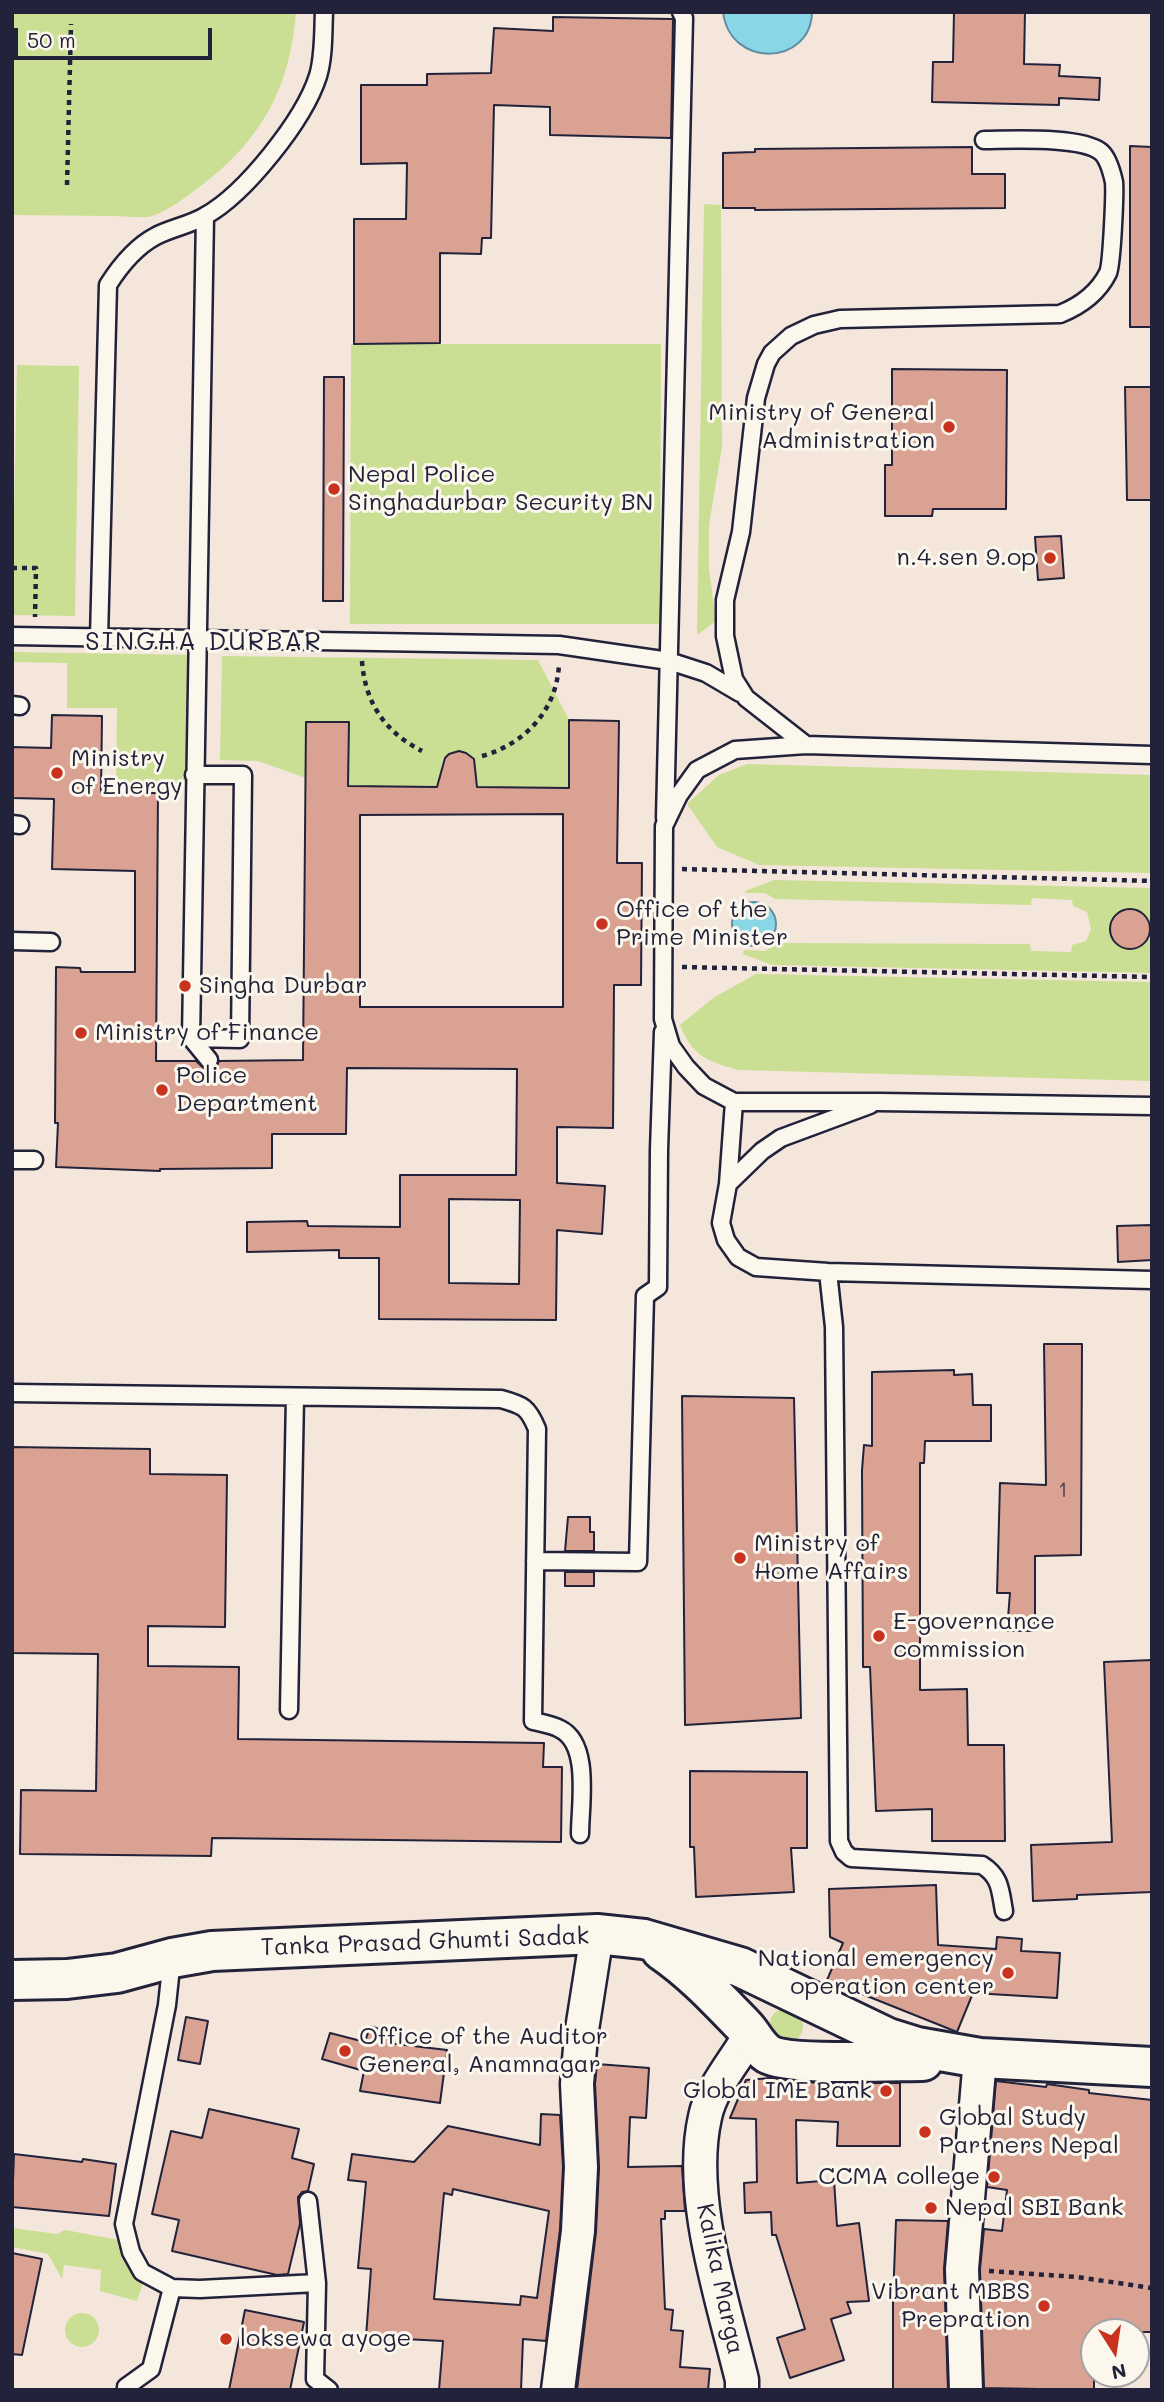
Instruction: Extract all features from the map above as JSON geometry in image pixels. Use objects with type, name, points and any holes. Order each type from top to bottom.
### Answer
[{"type":"street","name":"Tanka Prasad Ghumti Sadak","points":[[12,1980],[67,1979],[117,1973],[172,1958],[212,1951],[597,1934],[644,1939],[687,1968],[770,2056],[793,2061]]},
{"type":"street","points":[[558,2390],[578,2231],[580,2167],[577,2084],[597,1934]]},
{"type":"street","points":[[644,1939],[740,1967],[803,1999],[917,2047],[980,2057],[1152,2067]]},
{"type":"street","points":[[751,2033],[756,2006],[769,1995],[803,1999],[822,2025],[820,2040],[811,2052],[793,2061]]},
{"type":"street","name":"Kalika Marga","points":[[742,2390],[742,2380],[702,2214],[700,2161],[705,2115],[751,2033]]},
{"type":"street","points":[[719,2087],[740,2071],[762,2063],[980,2057]]},
{"type":"street","points":[[966,2390],[962,2269],[980,2057]]},
{"type":"lane","points":[[99,638],[108,285],[124,261],[154,237],[205,216],[236,194],[262,165],[304,105],[318,76],[324,12]]},
{"type":"lane","points":[[535,1561],[638,1562],[645,1296],[658,1287],[664,967],[663,868],[684,18],[681,12]]},
{"type":"lane","points":[[746,698],[734,679],[729,659],[725,636],[725,600],[741,531],[756,398],[761,375],[772,354],[790,335],[840,319],[1060,314],[1077,307],[1094,293],[1109,271],[1114,184],[1110,167],[1101,152],[1078,144],[984,139]]},
{"type":"lane","points":[[205,216],[191,1038],[208,1060]]},
{"type":"lane","points":[[12,636],[559,645],[669,661],[706,673],[746,698],[806,745]]},
{"type":"lane","points":[[664,825],[679,794],[697,769],[735,750],[806,745],[1152,755]]},
{"type":"lane","points":[[191,1038],[240,1039],[242,928],[243,775],[194,775]]},
{"type":"lane","points":[[12,941],[51,942]]},
{"type":"lane","points":[[663,1019],[671,1045],[686,1067],[704,1086],[734,1102],[1152,1106]]},
{"type":"lane","points":[[734,1102],[728,1184],[721,1223],[726,1240],[738,1257],[756,1266],[828,1272],[1152,1280]]},
{"type":"lane","points":[[728,1184],[762,1151],[781,1139],[879,1102]]},
{"type":"lane","points":[[12,1160],[34,1160]]},
{"type":"lane","points":[[828,1272],[834,1327],[839,1841],[844,1852],[852,1858],[982,1865],[993,1871],[999,1883],[1004,1911]]},
{"type":"lane","points":[[12,1393],[501,1399],[521,1404],[530,1414],[537,1429],[533,1721],[561,1729],[575,1740],[581,1756],[580,1834]]},
{"type":"lane","points":[[289,1710],[295,1397]]},
{"type":"lane","points":[[172,1958],[167,2005],[124,2224],[131,2252],[142,2272],[172,2288],[317,2283]]},
{"type":"lane","points":[[308,2201],[317,2283],[314,2379],[328,2390]]},
{"type":"lane","points":[[126,2390],[126,2387],[151,2370],[172,2288]]},
{"type":"path","points":[[67,185],[71,24]]},
{"type":"path","points":[[12,568],[36,568],[35,637]]},
{"type":"path","points":[[360,643],[365,685],[373,706],[388,728],[422,751]]},
{"type":"path","points":[[482,756],[498,751],[520,738],[544,713],[557,680],[559,645]]},
{"type":"path","points":[[663,868],[1152,881]]},
{"type":"path","points":[[664,967],[1152,977]]},
{"type":"path","points":[[962,2269],[1077,2277],[1152,2288]]},
{"type":"green space","points":[[12,12],[296,12],[287,65],[269,110],[257,130],[223,167],[190,194],[159,213],[138,217],[12,215]]},
{"type":"green space","points":[[704,204],[721,205],[722,447],[709,525],[709,569],[716,621],[697,635]]},
{"type":"green space","points":[[351,344],[661,344],[660,624],[350,624]]},
{"type":"green space","points":[[17,365],[79,366],[75,616],[12,615]]},
{"type":"green space","points":[[12,652],[196,655],[194,784],[116,783],[117,708],[67,708],[67,663],[12,662]]},
{"type":"green space","points":[[222,656],[538,660],[569,720],[569,788],[467,787],[475,773],[475,763],[471,756],[455,752],[442,762],[443,774],[450,787],[348,786],[349,722],[306,722],[306,778],[258,761],[220,760]]},
{"type":"green space","points":[[747,764],[1152,775],[1152,873],[759,865],[717,847],[687,804],[719,775]]},
{"type":"green space","points":[[774,880],[1152,888],[1152,973],[772,965],[743,954],[744,950],[765,951],[778,943],[1030,944],[1031,951],[1071,952],[1072,945],[1086,941],[1091,929],[1087,912],[1073,906],[1072,900],[1032,898],[1031,905],[775,899],[765,893],[745,891]]},
{"type":"green space","points":[[756,974],[1152,982],[1152,1081],[738,1070],[702,1056],[690,1044],[680,1025],[713,998]]},
{"type":"green space","points":[[786,2009],[798,2014],[803,2026],[798,2038],[786,2043],[774,2038],[769,2026],[774,2014]]},
{"type":"green space","points":[[12,2228],[57,2234],[65,2230],[125,2241],[146,2275],[137,2301],[100,2291],[101,2270],[64,2265],[62,2279],[48,2254],[12,2247]]},
{"type":"green space","points":[[82,2313],[94,2318],[99,2330],[94,2342],[82,2347],[70,2342],[65,2330],[70,2318]]},
{"type":"water","points":[[723,12],[812,12],[808,30],[799,43],[785,51],[770,54],[754,51],[740,44],[729,31]]},
{"type":"water","points":[[754,902],[769,909],[776,924],[769,939],[754,946],[739,939],[732,924],[739,909]]},
{"type":"building","points":[[954,12],[1025,12],[1024,64],[1060,65],[1059,76],[1100,78],[1099,100],[1059,98],[1059,105],[932,102],[933,62],[953,62]]},
{"type":"building","points":[[553,17],[673,19],[671,138],[550,135],[550,107],[494,105],[491,238],[482,238],[481,254],[440,253],[440,343],[354,344],[354,219],[406,219],[407,163],[361,164],[361,85],[427,85],[427,74],[491,73],[494,28],[553,31]]},
{"type":"building","points":[[1130,146],[1152,147],[1152,327],[1130,327]]},
{"type":"building","points":[[972,147],[972,174],[1005,174],[1005,208],[723,208],[723,153],[755,152],[755,149]]},
{"type":"building","name":"Ministry of General Administration","points":[[892,369],[1007,370],[1006,509],[933,509],[932,516],[885,516],[885,465],[892,465]]},
{"type":"building","name":"Nepal Police Singhadurbar Security BN","points":[[324,377],[344,377],[343,601],[323,601]]},
{"type":"building","points":[[1125,387],[1152,387],[1152,500],[1127,500]]},
{"type":"building","name":"n.4.sen 9.op","points":[[1061,536],[1064,578],[1038,580],[1035,537]]},
{"type":"building","points":[[52,715],[102,716],[101,793],[158,793],[156,1061],[196,1061],[210,1070],[216,1068],[219,1061],[303,1060],[306,722],[349,722],[348,786],[437,787],[445,758],[459,751],[474,759],[477,787],[569,788],[569,720],[619,721],[617,863],[642,863],[641,985],[614,985],[613,1128],[557,1127],[557,1183],[605,1186],[602,1234],[557,1230],[556,1320],[379,1319],[379,1258],[339,1258],[339,1250],[247,1252],[247,1222],[307,1221],[308,1226],[400,1227],[400,1175],[516,1175],[517,1069],[347,1068],[346,1134],[272,1134],[272,1168],[160,1171],[56,1167],[56,967],[80,968],[81,972],[135,972],[135,871],[52,869],[54,799],[12,798],[12,747],[51,748]],"holes":[[[563,814],[563,1007],[360,1007],[360,815]],[[449,1199],[520,1200],[519,1284],[449,1283]]]},
{"type":"building","points":[[1130,909],[1144,915],[1150,929],[1144,943],[1130,949],[1116,943],[1110,929],[1116,915]]},
{"type":"building","points":[[1152,1225],[1152,1260],[1118,1262],[1117,1226]]},
{"type":"building","points":[[1044,1344],[1082,1344],[1081,1555],[1035,1556],[1035,1631],[1007,1631],[1010,1593],[997,1593],[1000,1483],[1046,1485]]},
{"type":"building","points":[[954,1370],[954,1375],[972,1374],[973,1405],[991,1405],[991,1441],[925,1441],[924,1463],[920,1463],[920,1690],[967,1689],[968,1745],[1004,1745],[1005,1841],[932,1841],[932,1809],[876,1811],[870,1667],[863,1667],[862,1470],[864,1445],[872,1446],[872,1372]]},
{"type":"building","name":"Ministry of Home Affairs","points":[[682,1396],[794,1398],[801,1718],[685,1725]]},
{"type":"building","points":[[12,1447],[150,1449],[150,1474],[227,1475],[225,1627],[148,1626],[148,1666],[239,1667],[238,1739],[544,1743],[543,1767],[562,1767],[561,1842],[212,1838],[211,1856],[20,1854],[21,1790],[96,1791],[98,1654],[12,1653]]},
{"type":"building","points":[[568,1517],[590,1517],[590,1532],[594,1532],[594,1551],[565,1551]]},
{"type":"building","points":[[565,1572],[594,1572],[594,1586],[565,1586]]},
{"type":"building","points":[[1152,1660],[1152,1892],[1077,1895],[1077,1899],[1033,1901],[1031,1845],[1112,1842],[1104,1662]]},
{"type":"building","points":[[690,1771],[807,1772],[807,1848],[791,1848],[794,1892],[696,1897],[694,1847],[690,1847]]},
{"type":"building","points":[[936,1885],[938,1945],[996,1949],[997,1937],[1022,1939],[1021,1951],[1060,1953],[1057,1998],[973,1993],[957,2032],[827,1980],[843,1943],[830,1937],[829,1889]]},
{"type":"building","points":[[186,2017],[208,2021],[200,2064],[178,2060]]},
{"type":"building","points":[[370,2026],[391,2033],[388,2043],[447,2050],[440,2103],[360,2091],[364,2071],[322,2059],[330,2033],[365,2042]]},
{"type":"building","points":[[597,2064],[649,2068],[646,2118],[630,2117],[628,2167],[682,2166],[685,2211],[665,2211],[665,2219],[661,2219],[665,2309],[673,2310],[671,2330],[683,2331],[680,2367],[710,2369],[708,2390],[577,2390],[596,2232],[599,2168],[595,2084]]},
{"type":"building","points":[[771,2078],[818,2083],[900,2083],[900,2146],[837,2146],[838,2122],[796,2120],[797,2183],[834,2180],[837,2226],[859,2223],[869,2301],[847,2302],[851,2313],[831,2319],[844,2360],[790,2378],[777,2338],[805,2329],[776,2235],[772,2235],[771,2212],[745,2213],[744,2183],[757,2182],[756,2119],[730,2118],[746,2080]]},
{"type":"building","points":[[996,2081],[1046,2087],[1047,2084],[1089,2090],[1089,2093],[1152,2100],[1152,2332],[1150,2318],[1080,2318],[1080,2388],[1094,2390],[984,2388],[980,2269],[984,2229],[1002,2231],[1007,2190],[987,2187]]},
{"type":"building","points":[[209,2109],[299,2129],[292,2158],[314,2164],[308,2191],[302,2192],[298,2197],[300,2224],[288,2274],[277,2275],[172,2251],[179,2220],[152,2214],[171,2131],[202,2138]]},
{"type":"building","points":[[541,2114],[560,2115],[563,2167],[560,2229],[546,2341],[523,2339],[521,2390],[439,2390],[443,2341],[366,2337],[371,2269],[358,2268],[366,2182],[348,2180],[352,2154],[414,2162],[448,2126],[540,2145]],"holes":[[[453,2189],[549,2211],[537,2298],[521,2296],[520,2305],[434,2299],[444,2193],[452,2195]]]},
{"type":"building","points":[[14,2154],[116,2164],[109,2216],[12,2207]]},
{"type":"building","points":[[896,2220],[948,2221],[944,2269],[948,2390],[893,2390]]},
{"type":"building","points":[[12,2253],[42,2259],[22,2355],[12,2354]]},
{"type":"building","points":[[245,2310],[304,2322],[290,2390],[229,2390]]},
{"type":"place","name":"Ministry of General Administration","points":[[949,427]]},
{"type":"place","name":"Nepal Police Singhadurbar Security BN","points":[[334,489]]},
{"type":"place","name":"n.4.sen 9.op","points":[[1050,558]]},
{"type":"place","name":"Ministry of Energy","points":[[57,773]]},
{"type":"place","name":"Office of the Prime Minister","points":[[602,924]]},
{"type":"place","name":"Singha Durbar","points":[[185,986]]},
{"type":"place","name":"Ministry of Finance","points":[[81,1033]]},
{"type":"place","name":"Police Department","points":[[162,1090]]},
{"type":"place","name":"Ministry of Home Affairs","points":[[740,1558]]},
{"type":"place","name":"E-governance commission","points":[[879,1636]]},
{"type":"place","name":"National emergency operation center","points":[[1008,1973]]},
{"type":"place","name":"Office of the Auditor General, Anamnagar","points":[[345,2051]]},
{"type":"place","name":"Global IME Bank","points":[[886,2091]]},
{"type":"place","name":"Global Study Partners Nepal","points":[[925,2132]]},
{"type":"place","name":"CCMA college","points":[[994,2177]]},
{"type":"place","name":"Nepal SBI Bank","points":[[931,2208]]},
{"type":"place","name":"Vibrant MBBS Prepration","points":[[1044,2306]]},
{"type":"place","name":"loksewa ayoge","points":[[226,2339]]},
{"type":"district","name":"SINGHA DURBAR","points":[[204,642]]}]
